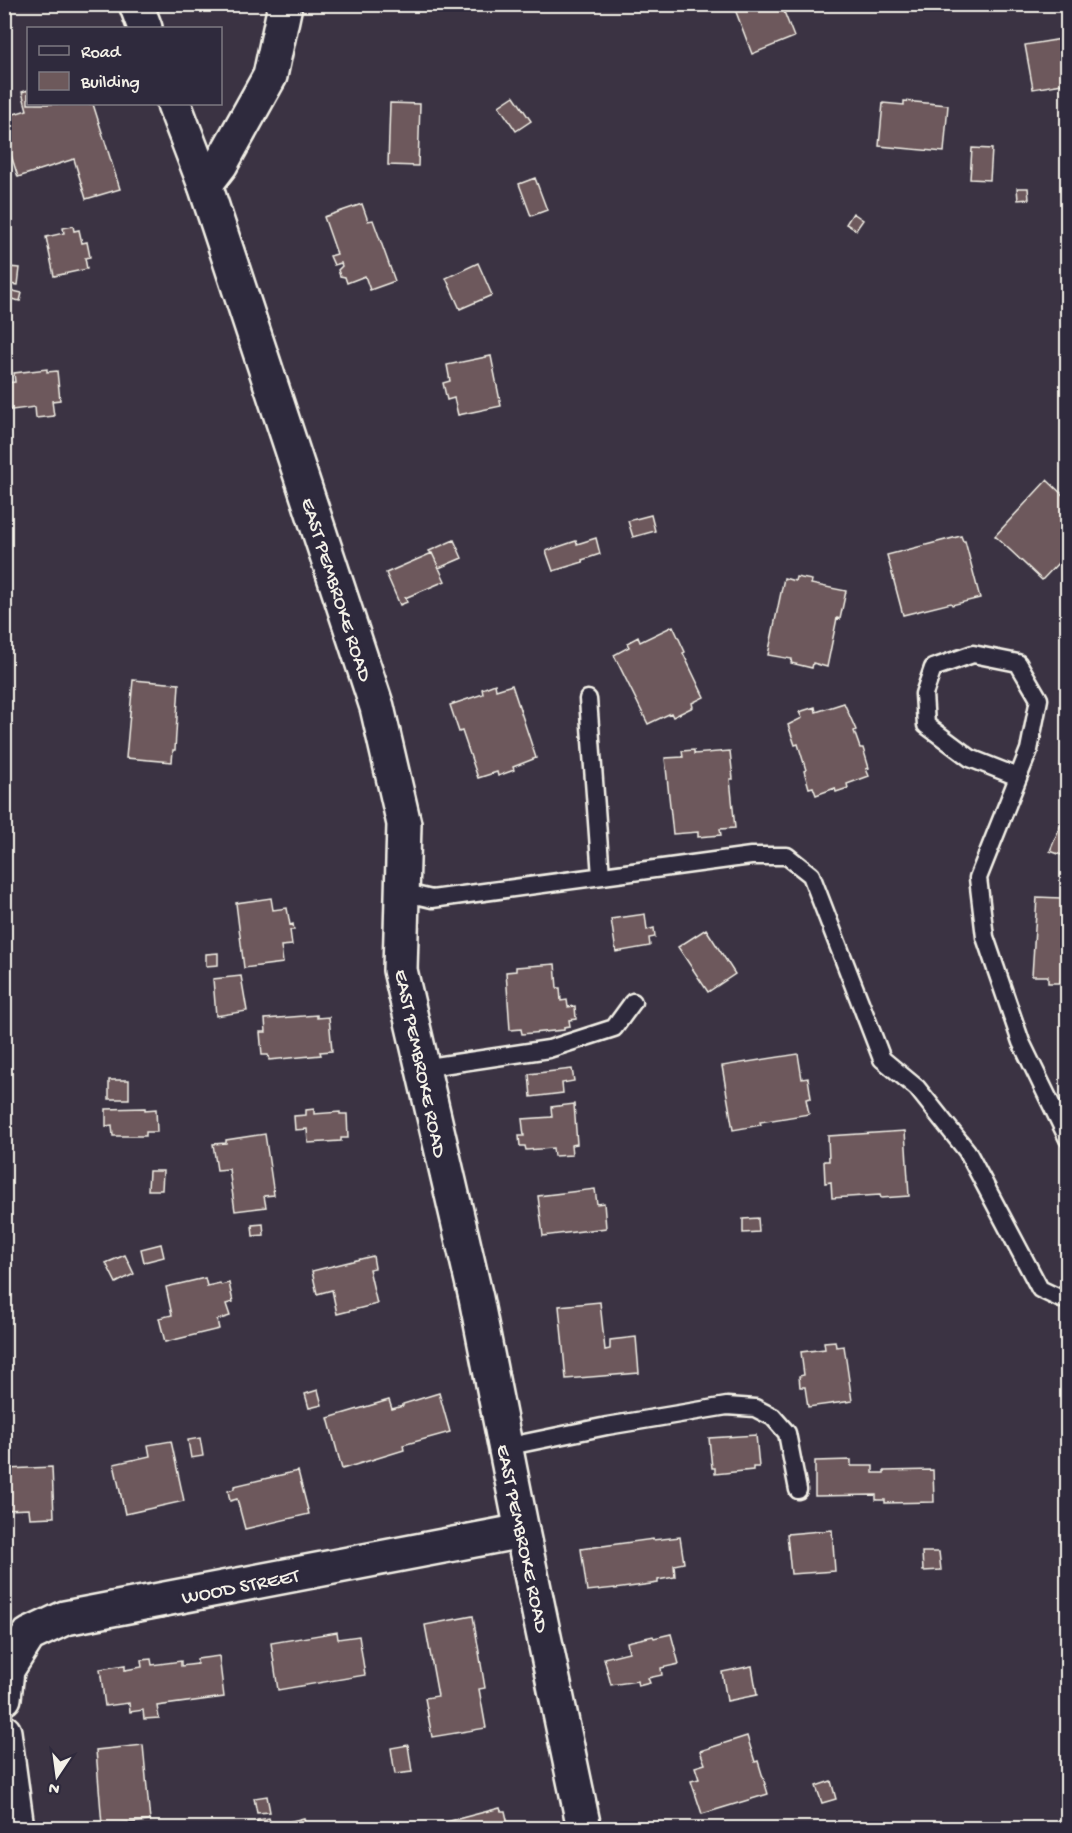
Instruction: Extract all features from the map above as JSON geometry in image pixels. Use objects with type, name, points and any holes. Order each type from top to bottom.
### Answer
[{"type":"street","points":[[136,4],[145,27]]},
{"type":"street","points":[[205,185],[222,164],[270,76],[284,4]]},
{"type":"street","name":"EAST PEMBROKE ROAD","points":[[174,105],[205,185],[377,707],[404,824],[400,969],[476,1298],[584,1828]]},
{"type":"street","name":"WOOD STREET","points":[[4,1698],[7,1670],[29,1635],[65,1618],[522,1531]]},
{"type":"street","points":[[4,1732],[17,1828]]},
{"type":"lane","points":[[1018,777],[970,758],[926,725],[924,694],[933,668],[974,654],[1018,663],[1040,699],[1029,750],[978,878],[985,937],[1021,1042],[1068,1139]]},
{"type":"lane","points":[[588,699],[601,876]]},
{"type":"lane","points":[[402,892],[432,899],[751,856],[786,856],[811,875],[882,1059],[917,1088],[967,1151],[1040,1289],[1060,1299],[1068,1298]]},
{"type":"lane","points":[[422,1068],[549,1049],[614,1028],[633,1002]]},
{"type":"lane","points":[[505,1447],[607,1426],[727,1406],[754,1408],[773,1417],[787,1432],[798,1490]]},
{"type":"building","points":[[733,4],[781,4],[794,37],[752,54]]},
{"type":"building","points":[[1068,38],[1068,83],[1033,89],[1025,45]]},
{"type":"building","points":[[27,90],[27,105],[93,105],[120,189],[86,199],[74,159],[18,177],[11,155],[4,157],[4,148],[9,146],[4,131],[4,117],[27,110],[22,92]]},
{"type":"building","points":[[514,96],[531,121],[516,131],[499,106]]},
{"type":"building","points":[[904,101],[948,105],[944,152],[879,146],[883,103],[904,105]]},
{"type":"building","points":[[390,103],[420,104],[418,166],[388,165]]},
{"type":"building","points":[[972,148],[992,149],[990,180],[970,179]]},
{"type":"building","points":[[535,178],[547,210],[531,216],[519,184]]},
{"type":"building","points":[[1017,188],[1028,188],[1029,199],[1018,200]]},
{"type":"building","points":[[362,204],[368,221],[373,220],[395,281],[370,290],[365,276],[347,283],[345,277],[340,276],[338,270],[342,266],[341,263],[334,265],[330,256],[337,254],[324,217]]},
{"type":"building","points":[[853,213],[863,220],[856,230],[846,224]]},
{"type":"building","points":[[73,226],[74,231],[79,230],[82,243],[87,242],[90,257],[85,258],[87,269],[54,276],[46,237],[64,233],[63,228]]},
{"type":"building","points":[[478,263],[492,295],[460,309],[446,278]]},
{"type":"building","points":[[8,267],[20,268],[18,285],[7,284]]},
{"type":"building","points":[[9,290],[22,293],[20,301],[7,298]]},
{"type":"building","points":[[491,356],[501,406],[458,415],[454,398],[447,400],[443,383],[450,381],[447,365]]},
{"type":"building","points":[[47,369],[47,372],[57,371],[60,400],[52,401],[54,416],[36,418],[35,407],[4,411],[4,383],[15,382],[14,373]]},
{"type":"building","points":[[1047,480],[1065,497],[1068,494],[1068,547],[1059,556],[1062,559],[1042,580],[995,536]]},
{"type":"building","points":[[651,515],[655,531],[633,537],[628,521]]},
{"type":"building","points":[[961,536],[965,541],[980,598],[903,615],[887,555]]},
{"type":"building","points":[[596,538],[600,554],[553,571],[546,551],[576,541],[577,544]]},
{"type":"building","points":[[454,540],[462,558],[439,568],[429,551]]},
{"type":"building","points":[[432,553],[445,581],[405,598],[407,602],[400,605],[386,573]]},
{"type":"building","points":[[796,577],[812,580],[811,584],[846,591],[840,619],[837,618],[827,667],[813,663],[812,668],[791,663],[792,659],[768,655],[784,578],[795,581]]},
{"type":"building","points":[[673,626],[704,697],[692,703],[693,707],[673,717],[671,713],[648,724],[614,655],[629,647],[627,643],[638,637],[640,642]]},
{"type":"building","points":[[133,680],[179,684],[175,750],[173,750],[172,762],[126,758]]},
{"type":"building","points":[[495,684],[496,690],[512,685],[536,758],[498,776],[497,772],[478,778],[462,731],[459,732],[450,705],[483,694],[482,689]]},
{"type":"building","points":[[844,703],[856,730],[854,731],[860,748],[863,748],[869,776],[847,784],[848,788],[836,792],[835,788],[816,795],[813,787],[809,788],[798,744],[795,745],[788,725],[802,718],[799,712],[815,707],[816,712]]},
{"type":"building","points":[[694,750],[694,754],[730,751],[733,779],[730,779],[735,828],[720,829],[721,835],[698,837],[698,832],[673,834],[665,758],[683,757],[682,751]]},
{"type":"building","points":[[1068,807],[1068,864],[1064,863],[1067,857],[1050,851]]},
{"type":"building","points":[[1062,895],[1068,895],[1068,978],[1061,978],[1060,983],[1048,983],[1048,976],[1032,976],[1037,897],[1061,898]]},
{"type":"building","points":[[271,898],[273,910],[287,908],[290,925],[293,924],[294,930],[290,930],[292,945],[281,946],[283,963],[244,968],[236,903]]},
{"type":"building","points":[[645,914],[647,930],[654,928],[655,937],[649,938],[650,946],[616,952],[611,919]]},
{"type":"building","points":[[706,929],[735,974],[708,992],[678,947]]},
{"type":"building","points":[[218,953],[218,965],[206,966],[206,954]]},
{"type":"building","points":[[555,964],[557,988],[560,988],[561,1001],[567,1000],[568,1007],[575,1006],[576,1019],[569,1020],[570,1026],[564,1027],[564,1030],[522,1034],[521,1029],[510,1030],[506,972],[516,971],[516,967]]},
{"type":"building","points":[[241,976],[247,1011],[216,1016],[213,979]]},
{"type":"building","points":[[317,1015],[317,1018],[329,1017],[332,1051],[320,1052],[321,1055],[269,1060],[268,1055],[262,1055],[260,1032],[266,1032],[265,1019]]},
{"type":"building","points":[[798,1054],[802,1079],[808,1078],[811,1098],[806,1099],[809,1114],[760,1122],[761,1125],[733,1130],[722,1066]]},
{"type":"building","points":[[572,1069],[574,1081],[562,1083],[563,1093],[531,1097],[529,1074]]},
{"type":"building","points":[[109,1080],[129,1080],[129,1099],[109,1099]]},
{"type":"building","points":[[574,1104],[577,1144],[571,1145],[572,1155],[554,1156],[553,1148],[526,1150],[525,1146],[520,1146],[519,1136],[524,1136],[522,1119],[552,1117],[551,1107]]},
{"type":"building","points":[[145,1108],[145,1110],[156,1109],[157,1132],[146,1132],[146,1136],[113,1136],[112,1125],[106,1126],[106,1109]]},
{"type":"building","points":[[314,1109],[314,1114],[340,1112],[340,1114],[347,1114],[348,1138],[341,1138],[341,1141],[308,1143],[307,1129],[295,1130],[294,1116],[306,1115],[306,1110]]},
{"type":"building","points":[[905,1131],[909,1196],[832,1198],[831,1182],[825,1183],[824,1161],[829,1161],[828,1136]]},
{"type":"building","points":[[265,1134],[274,1195],[264,1196],[266,1207],[235,1211],[229,1169],[217,1170],[213,1144]]},
{"type":"building","points":[[149,1171],[163,1171],[162,1190],[148,1190]]},
{"type":"building","points":[[595,1189],[597,1204],[604,1203],[606,1228],[543,1236],[538,1196]]},
{"type":"building","points":[[758,1218],[759,1232],[743,1233],[743,1219]]},
{"type":"building","points":[[263,1224],[264,1235],[253,1236],[252,1225]]},
{"type":"building","points":[[161,1244],[164,1257],[144,1262],[141,1249]]},
{"type":"building","points":[[125,1255],[134,1274],[116,1283],[106,1263]]},
{"type":"building","points":[[373,1256],[375,1268],[369,1269],[377,1304],[337,1314],[332,1290],[317,1294],[312,1271]]},
{"type":"building","points":[[205,1278],[207,1286],[229,1283],[233,1302],[226,1304],[230,1316],[217,1320],[219,1329],[165,1342],[159,1318],[172,1315],[166,1287]]},
{"type":"building","points":[[600,1302],[605,1350],[610,1349],[610,1340],[636,1337],[639,1373],[566,1379],[559,1306]]},
{"type":"building","points":[[835,1341],[836,1347],[844,1346],[852,1401],[808,1407],[805,1387],[800,1387],[799,1376],[804,1375],[801,1352],[825,1349],[824,1342]]},
{"type":"building","points":[[318,1390],[322,1405],[309,1408],[305,1394]]},
{"type":"building","points":[[439,1393],[450,1432],[403,1445],[404,1450],[342,1469],[328,1418],[389,1400],[392,1409]]},
{"type":"building","points":[[756,1435],[759,1467],[753,1467],[753,1470],[715,1474],[715,1468],[712,1468],[709,1438]]},
{"type":"building","points":[[200,1438],[203,1456],[191,1458],[188,1440]]},
{"type":"building","points":[[171,1441],[184,1501],[125,1514],[114,1464],[150,1456],[148,1445]]},
{"type":"building","points":[[851,1460],[851,1466],[873,1466],[873,1473],[933,1470],[934,1502],[885,1503],[885,1500],[876,1500],[876,1495],[815,1496],[815,1461]]},
{"type":"building","points":[[52,1467],[54,1517],[30,1518],[29,1509],[6,1510],[6,1518],[4,1518],[4,1478],[7,1478],[7,1469]]},
{"type":"building","points":[[298,1471],[309,1514],[245,1529],[237,1499],[230,1501],[228,1491],[234,1489],[234,1486]]},
{"type":"building","points":[[832,1530],[835,1571],[791,1574],[787,1534]]},
{"type":"building","points":[[680,1537],[684,1563],[674,1565],[675,1577],[658,1580],[658,1583],[587,1591],[581,1549]]},
{"type":"building","points":[[922,1552],[939,1552],[941,1570],[923,1571]]},
{"type":"building","points":[[473,1616],[485,1688],[479,1689],[486,1728],[432,1737],[425,1698],[438,1696],[425,1625]]},
{"type":"building","points":[[337,1632],[338,1639],[359,1636],[365,1675],[278,1690],[271,1643]]},
{"type":"building","points":[[671,1634],[679,1664],[661,1668],[662,1675],[648,1678],[650,1683],[638,1686],[637,1681],[611,1685],[604,1658],[629,1652],[627,1642]]},
{"type":"building","points":[[219,1656],[224,1697],[157,1706],[159,1718],[144,1719],[143,1710],[130,1712],[129,1703],[105,1706],[100,1669],[125,1665],[125,1670],[142,1667],[141,1660],[151,1659],[152,1665],[181,1661],[181,1666],[197,1664],[197,1659]]},
{"type":"building","points":[[752,1666],[757,1695],[727,1701],[722,1672]]},
{"type":"building","points":[[747,1736],[755,1762],[758,1761],[768,1794],[702,1814],[691,1781],[699,1779],[695,1767],[705,1764],[700,1751]]},
{"type":"building","points":[[143,1745],[150,1821],[102,1825],[96,1750]]},
{"type":"building","points":[[408,1745],[412,1772],[395,1774],[391,1748]]},
{"type":"building","points":[[831,1781],[836,1799],[822,1803],[816,1786]]},
{"type":"building","points":[[267,1796],[270,1812],[257,1813],[254,1798]]},
{"type":"building","points":[[500,1808],[501,1811],[505,1811],[508,1824],[510,1823],[512,1828],[427,1827]]},
{"type":"building","points":[[269,1818],[272,1828],[259,1828],[257,1820]]},
{"type":"building","points":[[304,1818],[306,1828],[290,1828],[288,1822]]}]
